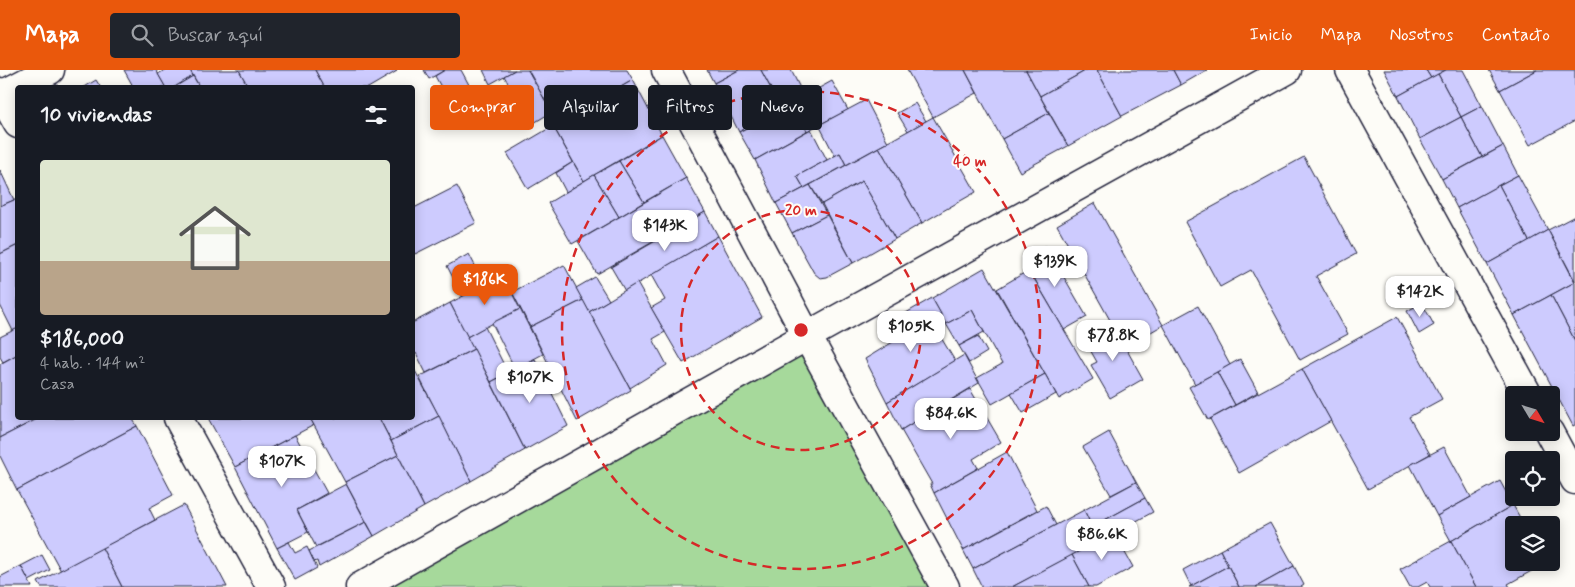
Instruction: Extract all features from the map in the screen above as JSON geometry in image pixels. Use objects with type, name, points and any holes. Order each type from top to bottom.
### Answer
[{"type":"street","points":[[19,85],[50,70]]},
{"type":"street","points":[[666,70],[807,336],[945,587]]},
{"type":"street","points":[[360,587],[1287,70]]},
{"type":"street","points":[[1350,70],[1523,386]]},
{"type":"street","points":[[15,87],[1,94],[15,119]]},
{"type":"street","points":[[179,420],[271,587]]},
{"type":"street","points":[[1554,441],[1575,480]]},
{"type":"green space","points":[[807,336],[945,587],[360,587]]},
{"type":"building","points":[[124,70],[156,70],[164,85],[132,85]]},
{"type":"building","points":[[165,70],[190,70],[193,76],[178,85],[164,85],[158,74]]},
{"type":"building","points":[[190,70],[239,70],[247,85],[198,85]]},
{"type":"building","points":[[239,70],[315,70],[323,85],[247,85]]},
{"type":"building","points":[[315,70],[397,71],[373,85],[323,85]]},
{"type":"building","points":[[424,70],[445,70],[429,79]]},
{"type":"building","points":[[445,70],[461,70],[469,85],[440,85],[435,76]]},
{"type":"building","points":[[483,70],[515,70],[490,84]]},
{"type":"building","points":[[515,70],[528,70],[544,98],[544,117],[534,123],[534,85],[509,85],[504,76]]},
{"type":"building","points":[[528,70],[627,70],[633,80],[624,85],[544,85],[544,98]]},
{"type":"building","points":[[707,70],[739,70],[714,83]]},
{"type":"building","points":[[739,70],[761,70],[769,85],[742,85],[743,130],[739,132],[732,118],[732,85],[715,85],[714,83]]},
{"type":"building","points":[[761,70],[791,70],[798,85],[769,85]]},
{"type":"building","points":[[907,70],[965,70],[977,93],[933,117]]},
{"type":"building","points":[[965,70],[1026,70],[1049,113],[1002,139]]},
{"type":"building","points":[[1026,70],[1087,70],[1040,96]]},
{"type":"building","points":[[1087,70],[1097,70],[1122,116],[1068,146],[1040,96]]},
{"type":"building","points":[[1097,70],[1173,70],[1181,85],[1122,116]]},
{"type":"building","points":[[1173,70],[1207,70],[1181,85]]},
{"type":"building","points":[[1384,70],[1426,70],[1431,78],[1398,96]]},
{"type":"building","points":[[1426,70],[1446,70],[1431,78]]},
{"type":"building","points":[[1446,70],[1463,70],[1482,106],[1461,117],[1438,74]]},
{"type":"building","points":[[1489,70],[1537,70],[1500,90]]},
{"type":"building","points":[[1537,70],[1575,70],[1575,121],[1530,145],[1500,90]]},
{"type":"building","points":[[1438,74],[1461,117],[1420,139],[1398,96]]},
{"type":"building","points":[[193,76],[198,85],[178,85]]},
{"type":"building","points":[[96,80],[99,85],[88,85]]},
{"type":"building","points":[[633,80],[636,85],[624,85]]},
{"type":"building","points":[[832,81],[848,110],[822,123],[822,86]]},
{"type":"building","points":[[638,89],[648,108],[648,130],[659,130],[662,135],[584,181],[555,130],[638,130]]},
{"type":"building","points":[[866,100],[888,142],[846,165],[840,153],[835,156],[822,130],[822,123]]},
{"type":"building","points":[[915,103],[926,121],[908,131],[897,113]]},
{"type":"building","points":[[1482,106],[1503,146],[1482,157],[1461,117]]},
{"type":"building","points":[[1049,113],[1068,146],[1020,172],[1002,139]]},
{"type":"building","points":[[933,117],[976,192],[922,223],[879,147]]},
{"type":"building","points":[[1461,117],[1482,157],[1442,179],[1420,139]]},
{"type":"building","points":[[546,130],[555,130],[573,162],[528,189],[507,153]]},
{"type":"building","points":[[743,130],[807,131],[755,160],[739,132]]},
{"type":"building","points":[[812,130],[827,160],[797,176],[804,188],[776,203],[755,160]]},
{"type":"building","points":[[662,135],[686,178],[644,202],[619,161]]},
{"type":"building","points":[[1503,146],[1518,175],[1457,208],[1442,179]]},
{"type":"building","points":[[879,147],[922,223],[895,239],[862,181],[822,204],[810,185]]},
{"type":"building","points":[[840,153],[846,165],[804,188],[797,176]]},
{"type":"building","points":[[1304,157],[1356,254],[1316,276],[1348,334],[1300,360],[1251,270],[1220,287],[1185,222]]},
{"type":"building","points":[[619,161],[644,202],[619,217],[594,175]]},
{"type":"building","points":[[573,162],[584,181],[566,192],[556,173]]},
{"type":"building","points":[[0,170],[14,200],[0,206]]},
{"type":"building","points":[[594,175],[619,217],[572,244],[548,203]]},
{"type":"building","points":[[1518,175],[1548,230],[1529,241],[1499,185]]},
{"type":"building","points":[[686,178],[705,212],[597,274],[578,241]]},
{"type":"building","points":[[862,181],[895,239],[853,263],[822,204]]},
{"type":"building","points":[[810,185],[827,215],[792,233],[776,203]]},
{"type":"building","points":[[1499,185],[1529,241],[1487,264],[1457,208]]},
{"type":"building","points":[[457,186],[476,223],[415,254],[415,207]]},
{"type":"building","points":[[15,200],[15,246],[0,254],[0,206]]},
{"type":"building","points":[[1095,203],[1163,325],[1125,347],[1057,225]]},
{"type":"building","points":[[705,212],[718,236],[625,291],[611,267]]},
{"type":"building","points":[[827,215],[853,263],[827,277],[820,278],[814,273],[792,233]]},
{"type":"building","points":[[1575,216],[1575,281],[1548,230]]},
{"type":"building","points":[[1548,230],[1575,282],[1514,315],[1487,264]]},
{"type":"building","points":[[718,236],[762,317],[683,363],[651,308],[665,300],[651,275]]},
{"type":"building","points":[[15,246],[15,330],[13,331],[0,305],[0,254]]},
{"type":"building","points":[[1046,246],[1087,317],[1064,330],[1023,259]]},
{"type":"building","points":[[469,254],[485,285],[463,297],[447,266]]},
{"type":"building","points":[[564,265],[583,300],[530,327],[512,292]]},
{"type":"building","points":[[984,268],[1045,374],[992,404],[977,378],[1002,364],[972,310],[946,324],[932,298]]},
{"type":"building","points":[[1029,270],[1093,379],[1059,399],[997,289]]},
{"type":"building","points":[[503,275],[520,309],[467,337],[450,303]]},
{"type":"building","points":[[595,277],[609,300],[589,312],[576,288]]},
{"type":"building","points":[[1575,282],[1575,341],[1551,295]]},
{"type":"building","points":[[637,283],[665,332],[653,339],[667,365],[630,388],[589,312]]},
{"type":"building","points":[[1551,295],[1575,341],[1575,425],[1573,426],[1560,402],[1560,386],[1552,386],[1514,315]]},
{"type":"building","points":[[932,298],[941,314],[931,321],[955,361],[887,402],[865,359],[901,337],[892,321]]},
{"type":"building","points":[[583,300],[631,390],[577,421],[530,327]]},
{"type":"building","points":[[450,303],[474,349],[426,373],[415,354],[415,321]]},
{"type":"building","points":[[1422,303],[1434,325],[1419,334],[1407,311]]},
{"type":"building","points":[[1198,306],[1230,365],[1195,384],[1163,325]]},
{"type":"building","points":[[520,309],[543,354],[515,369],[492,323]]},
{"type":"building","points":[[972,310],[984,332],[959,346],[946,324]]},
{"type":"building","points":[[1397,317],[1442,399],[1409,417],[1430,454],[1368,489],[1302,369]]},
{"type":"building","points":[[1113,325],[1143,379],[1110,398],[1091,365],[1097,362],[1085,341]]},
{"type":"building","points":[[485,327],[508,373],[491,382],[467,337]]},
{"type":"building","points":[[15,330],[15,356],[3,362],[0,357],[0,337]]},
{"type":"building","points":[[978,336],[987,352],[969,363],[959,346]]},
{"type":"building","points":[[474,349],[525,450],[471,481],[419,377]]},
{"type":"building","points":[[964,355],[979,383],[901,430],[887,402]]},
{"type":"building","points":[[15,356],[15,420],[35,420],[0,438],[0,364]]},
{"type":"building","points":[[535,359],[568,426],[525,450],[491,382]]},
{"type":"building","points":[[1240,359],[1258,392],[1235,405],[1217,372]]},
{"type":"building","points":[[1302,369],[1331,421],[1239,473],[1210,419]]},
{"type":"building","points":[[415,371],[439,416],[391,441],[380,420],[415,420]]},
{"type":"building","points":[[1217,372],[1235,405],[1208,420],[1189,387]]},
{"type":"building","points":[[1045,374],[1056,394],[1023,413],[1011,393]]},
{"type":"building","points":[[970,389],[1001,442],[973,459],[978,468],[934,493],[930,484],[932,484],[901,430]]},
{"type":"building","points":[[439,416],[471,481],[424,507],[391,441]]},
{"type":"building","points":[[35,420],[133,420],[137,426],[17,490],[0,456],[0,438]]},
{"type":"building","points":[[209,420],[311,420],[314,425],[235,467]]},
{"type":"building","points":[[311,420],[380,420],[398,455],[345,482]]},
{"type":"building","points":[[137,426],[173,495],[149,508],[155,520],[61,571],[17,490]]},
{"type":"building","points":[[1109,432],[1136,482],[1111,495],[1083,447]]},
{"type":"building","points":[[295,435],[327,493],[297,510],[308,532],[277,548],[235,467]]},
{"type":"building","points":[[1444,447],[1471,497],[1437,516],[1410,465]]},
{"type":"building","points":[[1007,452],[1037,510],[963,550],[934,493]]},
{"type":"building","points":[[398,455],[424,507],[374,536],[345,482]]},
{"type":"building","points":[[1500,481],[1505,490],[1505,506],[1511,506],[1451,541],[1437,516]]},
{"type":"building","points":[[1136,482],[1145,498],[1092,527],[1084,510]]},
{"type":"building","points":[[346,484],[366,522],[316,547],[297,510]]},
{"type":"building","points":[[1145,498],[1153,512],[1079,552],[1072,538]]},
{"type":"building","points":[[184,505],[227,587],[122,587],[102,548]]},
{"type":"building","points":[[1046,506],[1056,525],[973,569],[963,550]]},
{"type":"building","points":[[1514,506],[1519,516],[1505,516],[1505,571],[1532,571],[1508,584],[1510,587],[1476,587],[1451,541]]},
{"type":"building","points":[[1084,510],[1092,527],[1072,538],[1079,552],[1012,587],[982,587],[973,569]]},
{"type":"building","points":[[366,522],[374,536],[319,567],[317,561],[314,562],[309,551]]},
{"type":"building","points":[[1270,523],[1294,566],[1256,587],[1239,587],[1220,550]]},
{"type":"building","points":[[1114,533],[1133,567],[1096,587],[1089,587],[1072,555]]},
{"type":"building","points":[[1451,541],[1476,587],[1430,587],[1427,582],[1418,587],[1410,587],[1400,569]]},
{"type":"building","points":[[289,542],[295,553],[307,547],[317,568],[295,580],[277,548]]},
{"type":"building","points":[[102,548],[122,587],[41,587],[38,582]]},
{"type":"building","points":[[1220,550],[1228,566],[1191,586],[1183,570]]},
{"type":"building","points":[[42,555],[50,570],[29,581],[21,566]]},
{"type":"building","points":[[1072,555],[1089,587],[1012,587]]},
{"type":"building","points":[[21,566],[32,587],[0,587],[0,577]]},
{"type":"building","points":[[1228,566],[1239,587],[1189,587],[1191,586]]},
{"type":"building","points":[[1294,566],[1304,585],[1301,587],[1256,587]]}]
